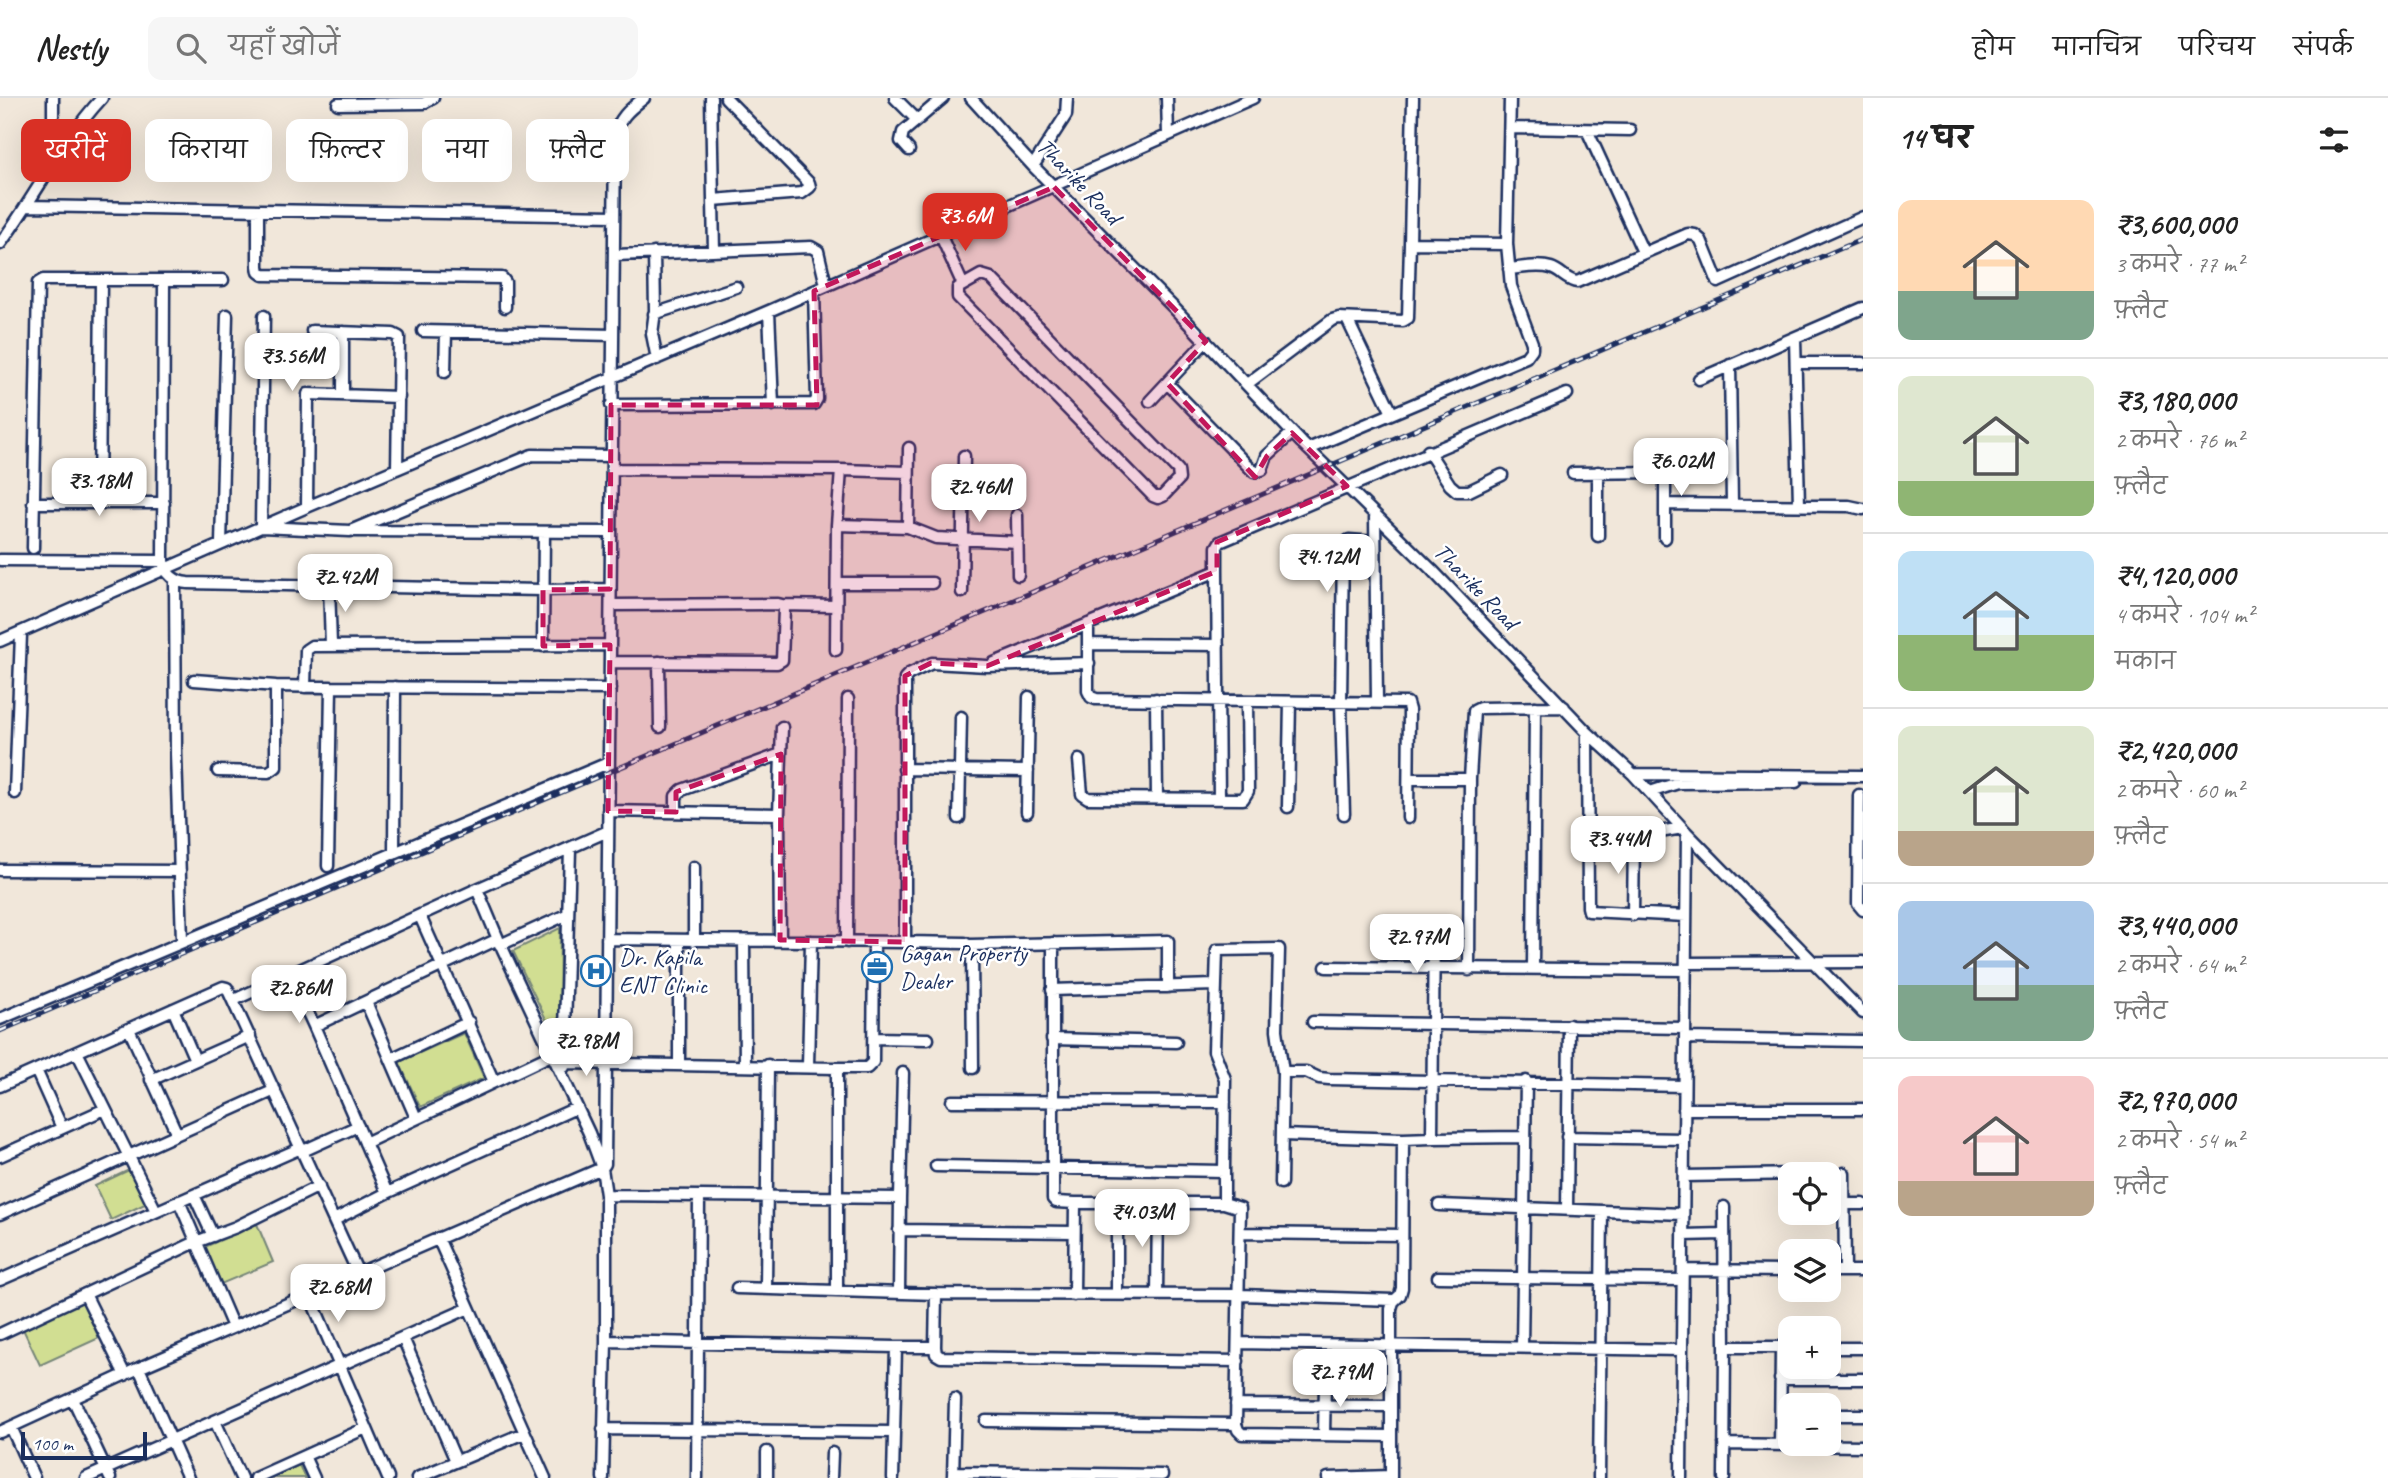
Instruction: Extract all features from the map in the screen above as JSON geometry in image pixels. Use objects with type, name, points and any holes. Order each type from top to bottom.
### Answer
[{"type":"street","points":[[53,98],[53,119]]},
{"type":"street","points":[[86,119],[102,98]]},
{"type":"street","points":[[338,104],[424,103],[433,98]]},
{"type":"street","points":[[0,1431],[602,1168],[606,1159],[611,379],[616,255],[616,131],[624,116],[644,98]]},
{"type":"street","points":[[711,98],[714,251]]},
{"type":"street","points":[[713,200],[802,193],[810,187],[726,98]]},
{"type":"street","points":[[895,98],[917,120]]},
{"type":"street","points":[[909,150],[901,141],[901,135],[943,98]]},
{"type":"street","name":"Tharike Road","points":[[971,98],[1033,166],[1206,341],[1292,433],[1376,515],[1587,732],[1633,774],[1863,1013]]},
{"type":"street","points":[[1033,166],[1066,115],[1067,98]]},
{"type":"street","points":[[1167,98],[1168,135]]},
{"type":"street","points":[[0,641],[21,634],[164,565],[221,544],[611,379],[1253,98]]},
{"type":"street","points":[[1247,384],[1327,322],[1347,318],[1403,321],[1408,318],[1413,98]]},
{"type":"street","points":[[1308,449],[1530,353],[1532,343],[1516,301],[1509,270],[1507,244],[1510,98]]},
{"type":"street","points":[[1510,128],[1630,130]]},
{"type":"street","points":[[1587,130],[1643,252]]},
{"type":"street","points":[[0,244],[43,182]]},
{"type":"street","points":[[28,206],[614,216]]},
{"type":"street","points":[[258,211],[258,267],[262,275],[502,278],[505,282],[505,307]]},
{"type":"street","points":[[1509,270],[1552,268],[1577,282],[1680,236],[1695,235],[1701,240],[1718,282],[1863,217]]},
{"type":"street","points":[[940,234],[963,285]]},
{"type":"street","points":[[1410,243],[1507,244]]},
{"type":"street","points":[[616,255],[814,248],[820,256],[826,285]]},
{"type":"street","points":[[654,253],[652,334],[657,359]]},
{"type":"street","points":[[981,275],[991,278],[1178,470],[1179,479],[1163,496],[1153,496],[958,297],[957,290],[963,285],[981,275]]},
{"type":"street","points":[[33,548],[38,283],[43,280],[223,280]]},
{"type":"street","points":[[164,280],[164,565],[176,580],[188,583],[610,589]]},
{"type":"street","points":[[99,503],[101,281]]},
{"type":"street","points":[[654,314],[736,287]]},
{"type":"street","points":[[611,405],[811,405],[816,402],[814,291]]},
{"type":"street","points":[[1699,379],[1863,308]]},
{"type":"street","points":[[769,311],[773,405]]},
{"type":"street","points":[[221,544],[227,315]]},
{"type":"street","points":[[261,527],[264,316]]},
{"type":"street","points":[[1347,318],[1392,413]]},
{"type":"street","points":[[312,331],[393,334],[399,337],[397,469]]},
{"type":"street","points":[[423,331],[613,335]]},
{"type":"street","points":[[343,332],[343,394]]},
{"type":"street","points":[[445,372],[446,332]]},
{"type":"street","points":[[1796,338],[1799,505]]},
{"type":"street","points":[[1150,401],[1206,341]]},
{"type":"street","points":[[1796,363],[1863,363]]},
{"type":"street","points":[[1730,365],[1732,504]]},
{"type":"street","points":[[1167,383],[1254,472],[1262,470],[1267,456],[1292,433]]},
{"type":"street","points":[[307,507],[307,396],[311,393],[399,397]]},
{"type":"street","points":[[1219,799],[1217,547],[1220,542],[1567,394]]},
{"type":"street","points":[[908,527],[909,447]]},
{"type":"street","points":[[1428,452],[1457,491],[1469,491],[1502,475]]},
{"type":"street","points":[[350,531],[532,455],[611,456]]},
{"type":"street","points":[[962,592],[964,456]]},
{"type":"street","points":[[1665,458],[1665,538]]},
{"type":"street","points":[[612,469],[908,472]]},
{"type":"street","points":[[836,650],[837,525],[841,470]]},
{"type":"street","points":[[1598,472],[1598,536]]},
{"type":"street","points":[[1573,473],[1665,472]]},
{"type":"street","points":[[33,503],[164,503]]},
{"type":"street","points":[[1665,504],[1849,506],[1863,509]]},
{"type":"street","points":[[1376,515],[1377,701]]},
{"type":"street","points":[[1017,516],[1018,575]]},
{"type":"street","points":[[837,525],[908,527],[936,538],[1017,542]]},
{"type":"street","points":[[261,527],[350,531],[611,532]]},
{"type":"street","points":[[543,646],[544,532]]},
{"type":"street","points":[[1344,814],[1341,703],[1343,545],[1349,540],[1375,542]]},
{"type":"street","points":[[0,560],[164,565]]},
{"type":"street","points":[[987,666],[1217,571]]},
{"type":"street","points":[[176,580],[176,754],[182,940]]},
{"type":"street","points":[[837,583],[932,583]]},
{"type":"street","points":[[328,585],[331,645]]},
{"type":"street","points":[[611,605],[836,606]]},
{"type":"street","points":[[611,662],[780,663],[784,609],[782,605]]},
{"type":"street","points":[[1088,624],[1088,691],[1091,697],[1096,699],[1408,703],[1408,818]]},
{"type":"street","points":[[15,793],[21,634]]},
{"type":"street","points":[[1089,644],[1217,645]]},
{"type":"street","points":[[305,687],[306,650],[312,646],[610,645]]},
{"type":"street","points":[[659,662],[660,727]]},
{"type":"street","points":[[905,942],[905,678],[932,663],[987,666],[1088,663]]},
{"type":"street","points":[[194,680],[305,687],[611,689]]},
{"type":"street","points":[[218,771],[269,772],[276,767],[276,686]]},
{"type":"street","points":[[328,866],[331,687]]},
{"type":"street","points":[[394,854],[395,687]]},
{"type":"street","points":[[1027,812],[1029,697]]},
{"type":"street","points":[[847,942],[848,699]]},
{"type":"street","points":[[1156,699],[1157,798]]},
{"type":"street","points":[[1080,760],[1084,797],[1243,799],[1247,795],[1247,702]]},
{"type":"street","points":[[1288,807],[1290,702]]},
{"type":"street","points":[[1533,967],[1535,707]]},
{"type":"street","points":[[1469,970],[1470,779],[1474,711],[1480,708],[1563,707]]},
{"type":"street","points":[[959,818],[961,718]]},
{"type":"street","points":[[780,940],[779,814],[782,727]]},
{"type":"street","points":[[1587,732],[1589,911],[1686,916]]},
{"type":"street","points":[[676,812],[676,796],[682,790],[781,754]]},
{"type":"street","points":[[0,1019],[182,940],[608,763]]},
{"type":"street","points":[[904,769],[1028,771]]},
{"type":"street","points":[[1633,774],[1863,776]]},
{"type":"street","points":[[1409,779],[1470,779]]},
{"type":"street","points":[[1650,792],[1678,783],[1863,782]]},
{"type":"street","points":[[1859,794],[1858,904],[1863,910]]},
{"type":"street","points":[[608,811],[779,814]]},
{"type":"street","points":[[234,1000],[608,831]]},
{"type":"street","points":[[1588,845],[1685,831],[1681,1478]]},
{"type":"street","points":[[1633,915],[1634,837]]},
{"type":"street","points":[[564,1081],[570,849]]},
{"type":"street","points":[[694,867],[694,941]]},
{"type":"street","points":[[0,870],[180,871]]},
{"type":"street","points":[[477,889],[499,942],[589,1133],[602,1168],[606,1195],[603,1478]]},
{"type":"street","points":[[314,1026],[444,966],[568,914]]},
{"type":"street","points":[[420,916],[494,1082]]},
{"type":"street","points":[[1432,1138],[1434,923]]},
{"type":"street","points":[[607,939],[970,945],[1168,941],[1168,987]]},
{"type":"street","points":[[679,940],[679,1065]]},
{"type":"street","points":[[744,940],[745,1065]]},
{"type":"street","points":[[808,1066],[811,941]]},
{"type":"street","points":[[564,1063],[836,1068],[871,1066],[874,1038],[874,942]]},
{"type":"street","points":[[1053,943],[1053,1199],[1056,1202],[1074,1203],[1224,1203],[1240,1208],[1236,1405],[1238,1430],[1242,1434],[1390,1436]]},
{"type":"street","points":[[970,945],[973,1068]]},
{"type":"street","points":[[1224,1203],[1224,1075],[1214,1054],[1217,950],[1279,949],[1278,1030],[1283,1072],[1281,1183]]},
{"type":"street","points":[[1326,968],[1469,970],[1863,962]]},
{"type":"street","points":[[290,974],[387,1194]]},
{"type":"street","points":[[1052,990],[1215,985]]},
{"type":"street","points":[[0,1086],[223,987],[229,990],[358,1273]]},
{"type":"street","points":[[366,1002],[416,1118]]},
{"type":"street","points":[[173,1009],[195,1060]]},
{"type":"street","points":[[391,1059],[468,1022]]},
{"type":"street","points":[[1313,1022],[1432,1026],[1569,1025],[1863,1041]]},
{"type":"street","points":[[1567,1210],[1569,1025]]},
{"type":"street","points":[[130,1029],[177,1134]]},
{"type":"street","points":[[152,1080],[250,1036]]},
{"type":"street","points":[[874,1038],[928,1039]]},
{"type":"street","points":[[1052,1039],[1176,1042]]},
{"type":"street","points":[[77,1052],[156,1211]]},
{"type":"street","points":[[365,1143],[551,1055]]},
{"type":"street","points":[[766,1289],[768,1065]]},
{"type":"street","points":[[836,1068],[837,1291]]},
{"type":"street","points":[[36,1070],[62,1128]]},
{"type":"street","points":[[1283,1072],[1306,1072],[1324,1079],[1684,1086]]},
{"type":"street","points":[[899,1293],[903,1073]]},
{"type":"street","points":[[1522,1347],[1526,1081]]},
{"type":"street","points":[[0,1214],[275,1090]]},
{"type":"street","points":[[952,1101],[1225,1102]]},
{"type":"street","points":[[334,1220],[576,1108]]},
{"type":"street","points":[[0,1156],[105,1109]]},
{"type":"street","points":[[1684,1109],[1863,1109]]},
{"type":"street","points":[[0,1280],[178,1201],[358,1126]]},
{"type":"street","points":[[1282,1135],[1403,1139],[1524,1137]]},
{"type":"street","points":[[1567,1138],[1684,1139]]},
{"type":"street","points":[[737,1288],[936,1294],[1240,1295],[1394,1300],[1402,1293],[1403,1139]]},
{"type":"street","points":[[936,1166],[1224,1171]]},
{"type":"street","points":[[1844,1173],[1845,1271]]},
{"type":"street","points":[[1684,1176],[1778,1174]]},
{"type":"street","points":[[0,1334],[319,1186]]},
{"type":"street","points":[[194,1195],[213,1236]]},
{"type":"street","points":[[606,1195],[900,1198]]},
{"type":"street","points":[[697,1478],[699,1196]]},
{"type":"street","points":[[178,1201],[233,1328]]},
{"type":"street","points":[[1117,1202],[1117,1295]]},
{"type":"street","points":[[1074,1203],[1074,1295]]},
{"type":"street","points":[[1157,1296],[1158,1203]]},
{"type":"street","points":[[1844,1204],[1863,1204]]},
{"type":"street","points":[[1439,1205],[1683,1214]]},
{"type":"street","points":[[1724,1207],[1724,1478]]},
{"type":"street","points":[[1599,1478],[1602,1211]]},
{"type":"street","points":[[900,1230],[1074,1232]]},
{"type":"street","points":[[1240,1234],[1402,1235]]},
{"type":"street","points":[[1683,1235],[1724,1234]]},
{"type":"street","points":[[438,1238],[545,1478]]},
{"type":"street","points":[[1438,1277],[1600,1279],[1724,1270],[1778,1271]]},
{"type":"street","points":[[1841,1271],[1863,1271]]},
{"type":"street","points":[[85,1294],[125,1375]]},
{"type":"street","points":[[309,1294],[388,1478]]},
{"type":"street","points":[[936,1294],[935,1347],[936,1354],[941,1357],[1238,1361]]},
{"type":"street","points":[[1328,1478],[1391,1477],[1390,1344],[1394,1300]]},
{"type":"street","points":[[86,1478],[108,1474],[171,1441],[469,1308]]},
{"type":"street","points":[[403,1338],[456,1461]]},
{"type":"street","points":[[606,1342],[935,1347]]},
{"type":"street","points":[[1239,1343],[1682,1350]]},
{"type":"street","points":[[893,1478],[896,1347]]},
{"type":"street","points":[[1725,1347],[1778,1348]]},
{"type":"street","points":[[1841,1348],[1863,1348]]},
{"type":"street","points":[[139,1368],[188,1478]]},
{"type":"street","points":[[1782,1393],[1780,1380],[1863,1380]]},
{"type":"street","points":[[1325,1383],[1325,1435]]},
{"type":"street","points":[[73,1399],[108,1474]]},
{"type":"street","points":[[954,1399],[953,1475],[1163,1475]]},
{"type":"street","points":[[1236,1405],[1390,1406]]},
{"type":"street","points":[[1841,1415],[1863,1415]]},
{"type":"street","points":[[215,1421],[240,1478]]},
{"type":"street","points":[[986,1421],[1236,1424]]},
{"type":"street","points":[[11,1427],[34,1478]]},
{"type":"street","points":[[255,1478],[366,1428]]},
{"type":"street","points":[[603,1429],[893,1432]]},
{"type":"street","points":[[417,1478],[524,1433]]},
{"type":"street","points":[[1724,1444],[1778,1444]]},
{"type":"street","points":[[1841,1445],[1863,1446]]},
{"type":"street","points":[[767,1452],[767,1478]]},
{"type":"street","points":[[831,1478],[832,1453]]},
{"type":"street","points":[[304,1456],[314,1478]]},
{"type":"highlighted area","points":[[1054,187],[1206,341],[1167,383],[1255,477],[1267,456],[1292,433],[1347,486],[1217,542],[1217,571],[987,666],[931,663],[905,676],[905,942],[780,940],[781,754],[676,792],[676,812],[608,811],[610,645],[543,646],[543,590],[610,589],[611,405],[817,405],[814,291]]},
{"type":"green space","points":[[560,928],[559,1046],[513,951]]},
{"type":"green space","points":[[464,1033],[484,1078],[420,1107],[399,1062]]},
{"type":"green space","points":[[131,1169],[147,1203],[111,1220],[95,1186]]},
{"type":"green space","points":[[257,1224],[273,1262],[216,1286],[200,1249]]},
{"type":"green space","points":[[82,1301],[99,1338],[40,1365],[23,1329]]},
{"type":"green space","points":[[299,1465],[305,1478],[272,1478]]},
{"type":"railway","points":[[0,1031],[1863,239]]},
{"type":"place","name":"Gagan Property Dealer","points":[[877,967]]},
{"type":"place","name":"Dr. Kapila ENT Clinic","points":[[596,971]]}]
